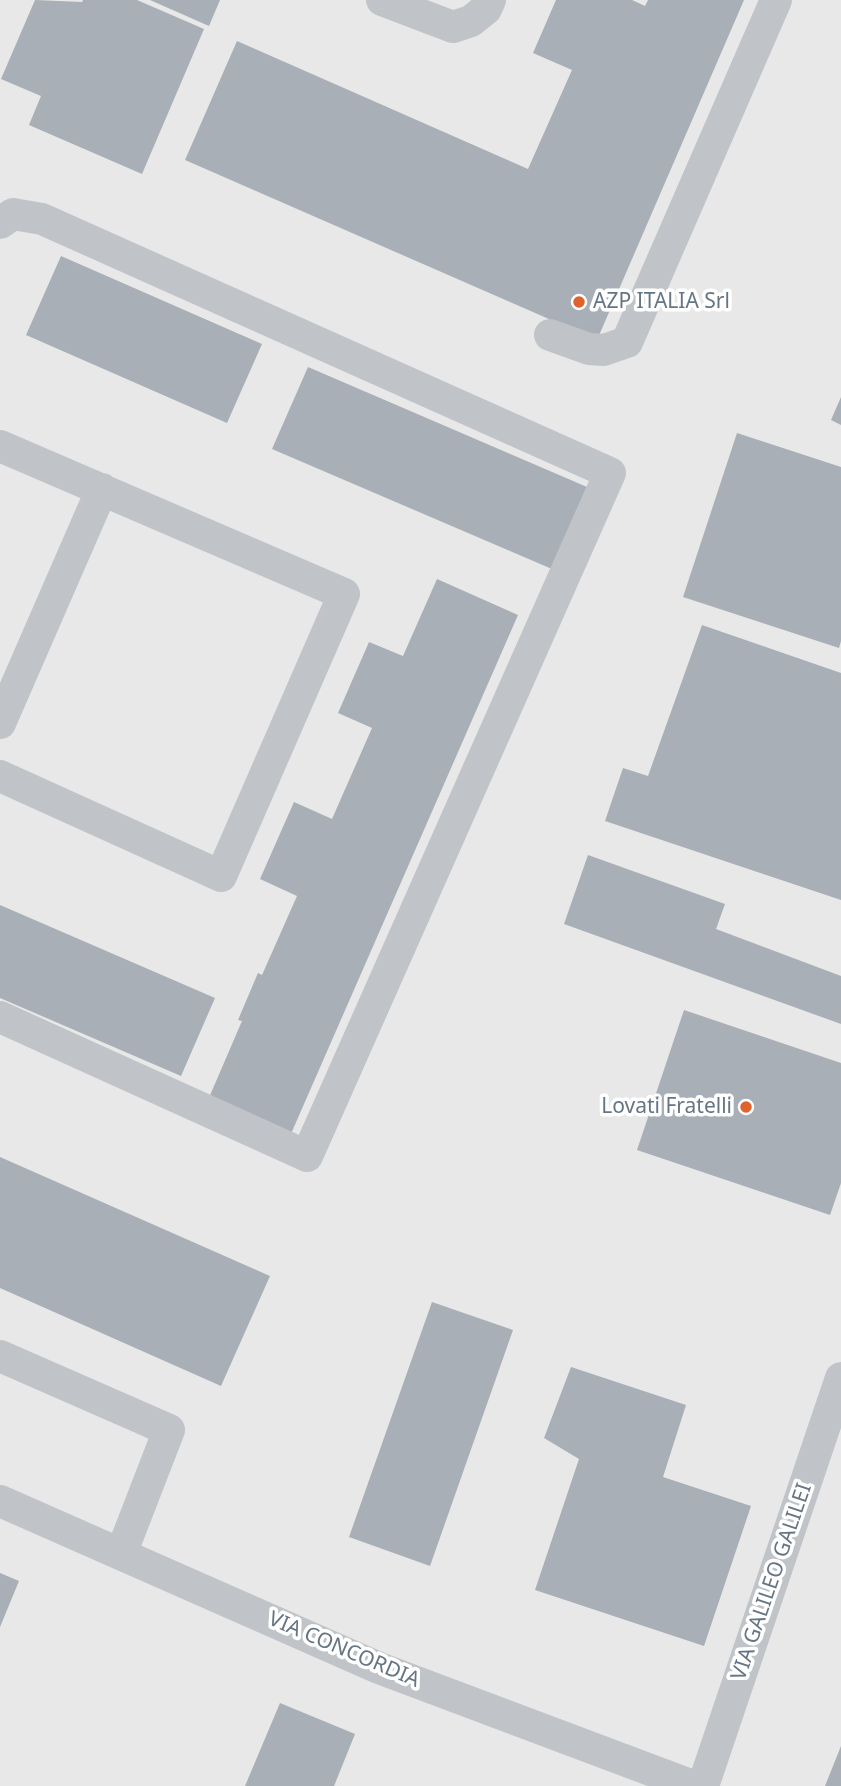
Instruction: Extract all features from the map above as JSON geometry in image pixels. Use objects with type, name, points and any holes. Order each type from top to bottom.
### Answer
[{"type":"street","points":[[382,0],[453,27],[471,21],[486,9],[490,0]]},
{"type":"street","points":[[550,335],[589,349],[604,350],[627,342],[776,0]]},
{"type":"street","points":[[0,223],[13,214],[42,219],[610,472],[307,1156],[0,1017]]},
{"type":"street","points":[[0,446],[344,594],[220,876],[0,776]]},
{"type":"street","points":[[0,723],[102,489]]},
{"type":"street","points":[[0,1356],[169,1430],[121,1553]]},
{"type":"street","name":"VIA GALILEO GALILEI","points":[[703,1786],[841,1378]]},
{"type":"street","name":"VIA CONCORDIA","points":[[0,1501],[379,1668],[693,1786]]},
{"type":"shaded area","points":[[0,0],[841,0],[841,1786],[0,1786]]},
{"type":"building","points":[[35,0],[137,0],[204,29],[142,174],[29,125],[41,96],[1,79]]},
{"type":"building","points":[[150,0],[220,0],[209,26]]},
{"type":"building","points":[[556,0],[632,0],[645,6],[648,0],[744,0],[597,340],[185,160],[237,41],[528,169],[572,70],[533,53]]},
{"type":"building","points":[[61,256],[262,344],[227,423],[26,335]]},
{"type":"building","points":[[308,367],[594,490],[559,572],[272,449]]},
{"type":"building","points":[[841,397],[841,425],[831,420]]},
{"type":"building","points":[[737,433],[841,467],[839,648],[683,597]]},
{"type":"building","points":[[437,579],[518,615],[290,1136],[208,1100],[242,1021],[238,1020],[258,973],[262,975],[297,896],[260,879],[294,802],[332,819],[372,728],[338,713],[369,642],[403,656]]},
{"type":"building","points":[[702,625],[841,673],[841,900],[605,821],[623,768],[648,776]]},
{"type":"building","points":[[588,855],[725,904],[716,929],[841,976],[841,1024],[564,924]]},
{"type":"building","points":[[0,905],[215,998],[181,1076],[0,998]]},
{"type":"building","name":"Lovati Fratelli","points":[[684,1010],[841,1063],[841,1183],[830,1215],[637,1150]]},
{"type":"building","points":[[0,1157],[270,1276],[221,1386],[0,1288]]},
{"type":"building","points":[[432,1302],[513,1330],[430,1566],[349,1537]]},
{"type":"building","points":[[571,1367],[686,1405],[663,1477],[751,1506],[704,1646],[535,1590],[579,1459],[544,1438]]},
{"type":"building","points":[[0,1573],[19,1581],[0,1627]]},
{"type":"building","points":[[280,1703],[355,1734],[334,1786],[245,1786]]},
{"type":"building","points":[[841,1746],[841,1786],[825,1786]]},
{"type":"place","name":"AZP ITALIA Srl","points":[[579,302]]},
{"type":"place","name":"Lovati Fratelli","points":[[746,1107]]}]
